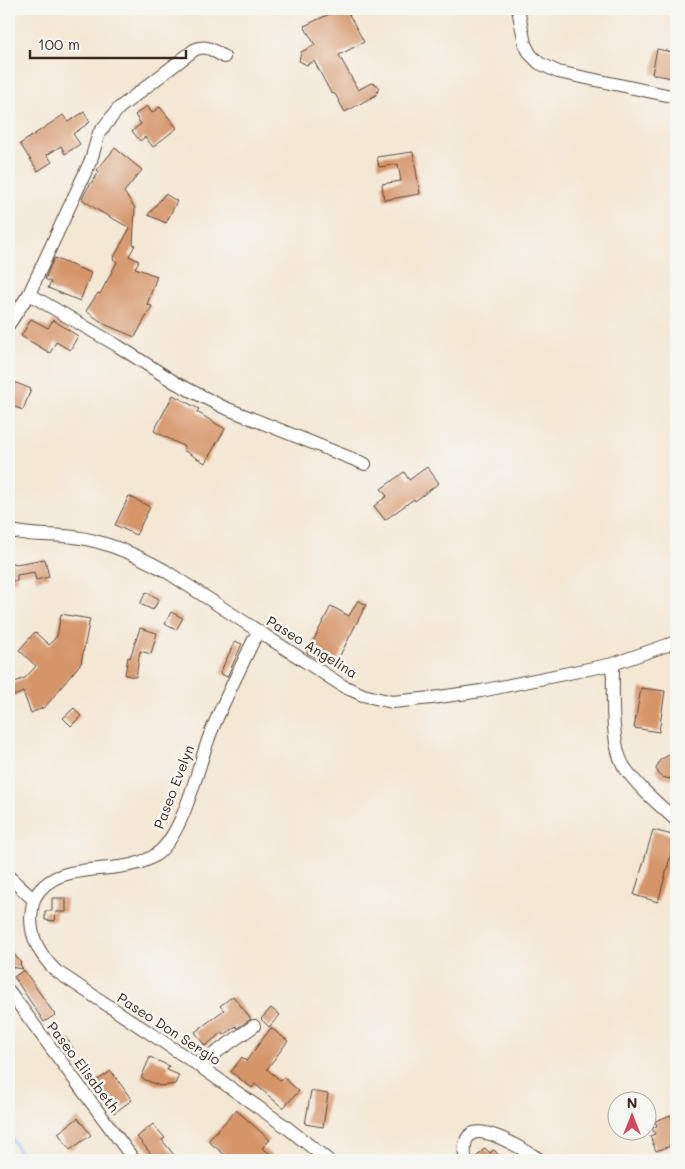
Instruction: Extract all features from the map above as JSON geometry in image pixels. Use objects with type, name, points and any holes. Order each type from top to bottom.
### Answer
[{"type":"street","points":[[518,9],[524,44],[539,63],[558,72],[676,97]]},
{"type":"street","points":[[9,324],[28,294],[92,160],[99,133],[119,108],[200,46],[208,47],[224,57]]},
{"type":"street","points":[[28,294],[118,346],[176,383],[222,407],[277,427],[365,464]]},
{"type":"street","name":"Paseo Angelina","points":[[9,530],[21,534],[74,537],[103,542],[137,555],[164,570],[343,686],[363,695],[392,702],[481,691],[613,664],[676,642]]},
{"type":"street","name":"Paseo Evelyn","points":[[34,900],[41,890],[62,876],[74,872],[118,867],[140,862],[150,858],[166,846],[179,824],[211,733],[258,631]]},
{"type":"street","points":[[613,664],[614,736],[624,766],[654,801],[676,820]]},
{"type":"street","points":[[9,877],[34,900]]},
{"type":"street","name":"Paseo Don Sergio","points":[[34,900],[31,915],[33,934],[40,952],[52,967],[69,981],[198,1065],[285,1126],[328,1160]]},
{"type":"street","name":"Paseo Elisabeth","points":[[9,991],[134,1160]]},
{"type":"street","points":[[198,1065],[254,1026]]},
{"type":"street","points":[[465,1160],[464,1149],[466,1139],[471,1134],[479,1131],[490,1133],[541,1160]]},
{"type":"building","points":[[340,9],[346,9],[364,42],[339,55],[358,90],[371,83],[376,84],[379,88],[376,95],[345,112],[335,94],[331,93],[314,61],[307,65],[299,61],[301,52],[315,45],[304,26]]},
{"type":"building","points":[[657,49],[676,53],[676,79],[652,74]]},
{"type":"building","points":[[147,106],[152,113],[160,107],[177,128],[153,147],[145,137],[140,141],[132,131],[141,124],[135,115]]},
{"type":"building","points":[[84,112],[90,122],[73,134],[80,144],[65,154],[61,146],[47,155],[52,162],[38,171],[20,144],[63,115],[68,122]]},
{"type":"building","points":[[115,148],[142,170],[124,192],[135,208],[133,244],[135,245],[129,256],[139,261],[135,268],[157,276],[147,305],[152,306],[135,337],[106,325],[86,311],[98,293],[100,294],[117,262],[113,259],[130,228],[82,199],[99,172],[97,170]]},
{"type":"building","points":[[413,152],[420,194],[384,200],[382,184],[401,181],[398,164],[379,167],[377,157]]},
{"type":"building","points":[[165,194],[177,201],[166,223],[148,215]]},
{"type":"building","points":[[54,258],[91,273],[80,301],[48,288],[51,282],[45,279]]},
{"type":"building","points":[[31,319],[48,328],[53,320],[78,336],[70,350],[56,342],[50,353],[21,336]]},
{"type":"building","points":[[9,380],[31,389],[23,410],[9,405]]},
{"type":"building","points":[[173,395],[199,409],[197,412],[225,429],[205,463],[183,450],[185,447],[154,431]]},
{"type":"building","points":[[427,467],[439,483],[385,520],[374,506],[387,496],[381,489],[404,472],[409,480]]},
{"type":"building","points":[[129,496],[150,507],[136,535],[115,525]]},
{"type":"building","points":[[45,559],[49,577],[36,580],[34,572],[17,575],[17,581],[9,581],[9,562],[16,564]]},
{"type":"building","points":[[146,592],[159,599],[153,610],[140,604]]},
{"type":"building","points":[[358,600],[366,605],[334,667],[307,653],[331,606],[349,616]]},
{"type":"building","points":[[171,612],[183,618],[176,630],[165,624]]},
{"type":"building","points":[[61,614],[90,619],[81,663],[45,707],[31,713],[23,692],[14,696],[10,684],[25,678],[36,666],[19,650],[35,632],[49,645],[57,636]]},
{"type":"building","points":[[140,628],[157,633],[151,654],[140,651],[136,677],[125,675],[128,657],[130,658]]},
{"type":"building","points":[[235,641],[242,644],[227,677],[220,673]]},
{"type":"building","points":[[641,688],[665,691],[659,732],[634,728]]},
{"type":"building","points":[[74,708],[81,716],[71,726],[63,718]]},
{"type":"building","points":[[676,751],[676,777],[672,779],[661,777],[656,769],[660,760]]},
{"type":"building","points":[[653,830],[676,836],[658,902],[634,895]]},
{"type":"building","points":[[52,898],[66,898],[66,912],[56,912],[55,921],[45,920],[45,911],[52,911]]},
{"type":"building","points":[[9,948],[21,963],[23,969],[9,967]]},
{"type":"building","points":[[24,970],[55,1015],[44,1022],[14,977]]},
{"type":"building","points":[[233,996],[251,1019],[237,1028],[236,1026],[224,1035],[223,1032],[205,1046],[195,1032],[224,1010],[220,1006]]},
{"type":"building","points":[[271,1008],[280,1015],[269,1027],[261,1019]]},
{"type":"building","points":[[271,1028],[288,1041],[267,1069],[281,1081],[284,1078],[299,1091],[283,1108],[255,1084],[252,1088],[231,1072],[242,1057],[246,1061]]},
{"type":"building","points":[[65,1036],[75,1051],[68,1056],[57,1042]]},
{"type":"building","points":[[150,1057],[169,1066],[167,1070],[179,1075],[175,1084],[160,1086],[141,1078]]},
{"type":"building","points":[[111,1071],[132,1100],[114,1113],[93,1083]]},
{"type":"building","points":[[311,1091],[328,1094],[323,1127],[305,1124]]},
{"type":"building","points":[[236,1110],[270,1140],[262,1148],[279,1160],[231,1160],[208,1141]]},
{"type":"building","points":[[671,1115],[675,1128],[672,1129],[676,1144],[656,1151],[652,1142],[658,1142],[658,1120]]},
{"type":"building","points":[[78,1118],[91,1135],[70,1150],[58,1133]]},
{"type":"building","points":[[153,1124],[165,1138],[162,1140],[178,1160],[156,1160],[137,1137]]},
{"type":"building","points":[[485,1148],[490,1153],[494,1150],[504,1160],[481,1160],[477,1156]]},
{"type":"waterway","points":[[9,1134],[24,1160]]}]
